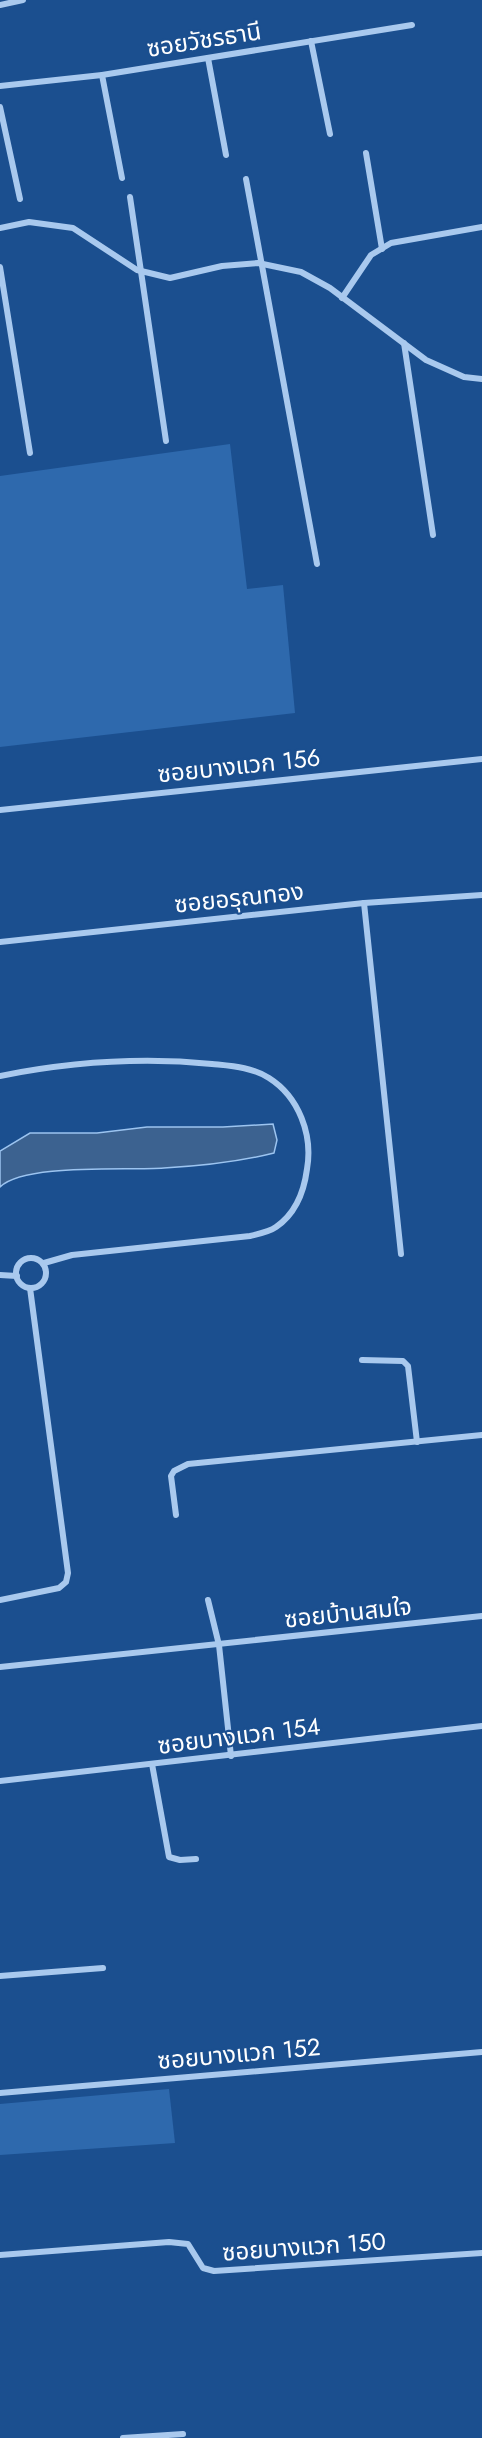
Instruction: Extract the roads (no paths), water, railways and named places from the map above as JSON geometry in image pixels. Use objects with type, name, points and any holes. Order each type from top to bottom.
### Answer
[{"type":"street","points":[[0,4],[22,0]]},
{"type":"street","name":"ซอยวัชรธานี","points":[[0,86],[102,75],[412,26]]},
{"type":"street","points":[[311,41],[330,134]]},
{"type":"street","points":[[208,58],[226,155]]},
{"type":"street","points":[[102,75],[122,178]]},
{"type":"street","points":[[0,107],[20,199]]},
{"type":"street","points":[[366,153],[382,249]]},
{"type":"street","points":[[246,179],[317,564]]},
{"type":"street","points":[[130,197],[166,441]]},
{"type":"street","points":[[0,228],[29,222],[73,228],[141,271],[170,278],[222,266],[261,263],[302,272],[435,364],[464,377],[482,379]]},
{"type":"street","points":[[342,298],[371,255],[391,243],[482,227]]},
{"type":"street","points":[[0,267],[30,453]]},
{"type":"street","points":[[404,344],[433,535]]},
{"type":"street","name":"ซอยบางแวก 156","points":[[0,810],[482,759]]},
{"type":"street","name":"ซอยอรุณทอง","points":[[0,942],[364,903],[482,895]]},
{"type":"street","points":[[364,903],[401,1254]]},
{"type":"street","points":[[0,1076],[98,1062],[175,1061],[238,1067],[269,1078],[294,1102],[303,1121],[309,1163],[305,1182],[300,1198],[292,1211],[275,1228],[250,1236],[72,1255],[44,1263],[33,1257],[24,1259],[18,1266],[17,1276],[21,1284],[30,1288],[39,1286],[46,1279],[44,1263]]},
{"type":"street","points":[[0,1275],[17,1276]]},
{"type":"street","points":[[0,1600],[59,1588],[66,1582],[68,1573],[30,1288]]},
{"type":"street","points":[[362,1360],[403,1361],[408,1366],[417,1442]]},
{"type":"street","points":[[176,1515],[171,1476],[174,1471],[188,1464],[482,1435]]},
{"type":"street","points":[[208,1600],[219,1645],[231,1756]]},
{"type":"street","name":"ซอยบ้านสมใจ","points":[[0,1667],[482,1616]]},
{"type":"street","name":"ซอยบางแวก 154","points":[[0,1781],[482,1726]]},
{"type":"street","points":[[152,1764],[169,1857],[180,1860],[196,1859]]},
{"type":"street","points":[[0,1976],[104,1968]]},
{"type":"street","name":"ซอยบางแวก 152","points":[[0,2093],[482,2052]]},
{"type":"street","name":"ซอยบางแวก 150","points":[[0,2255],[169,2242],[188,2244],[203,2268],[214,2271],[482,2253]]},
{"type":"street","points":[[123,2438],[183,2434]]}]
